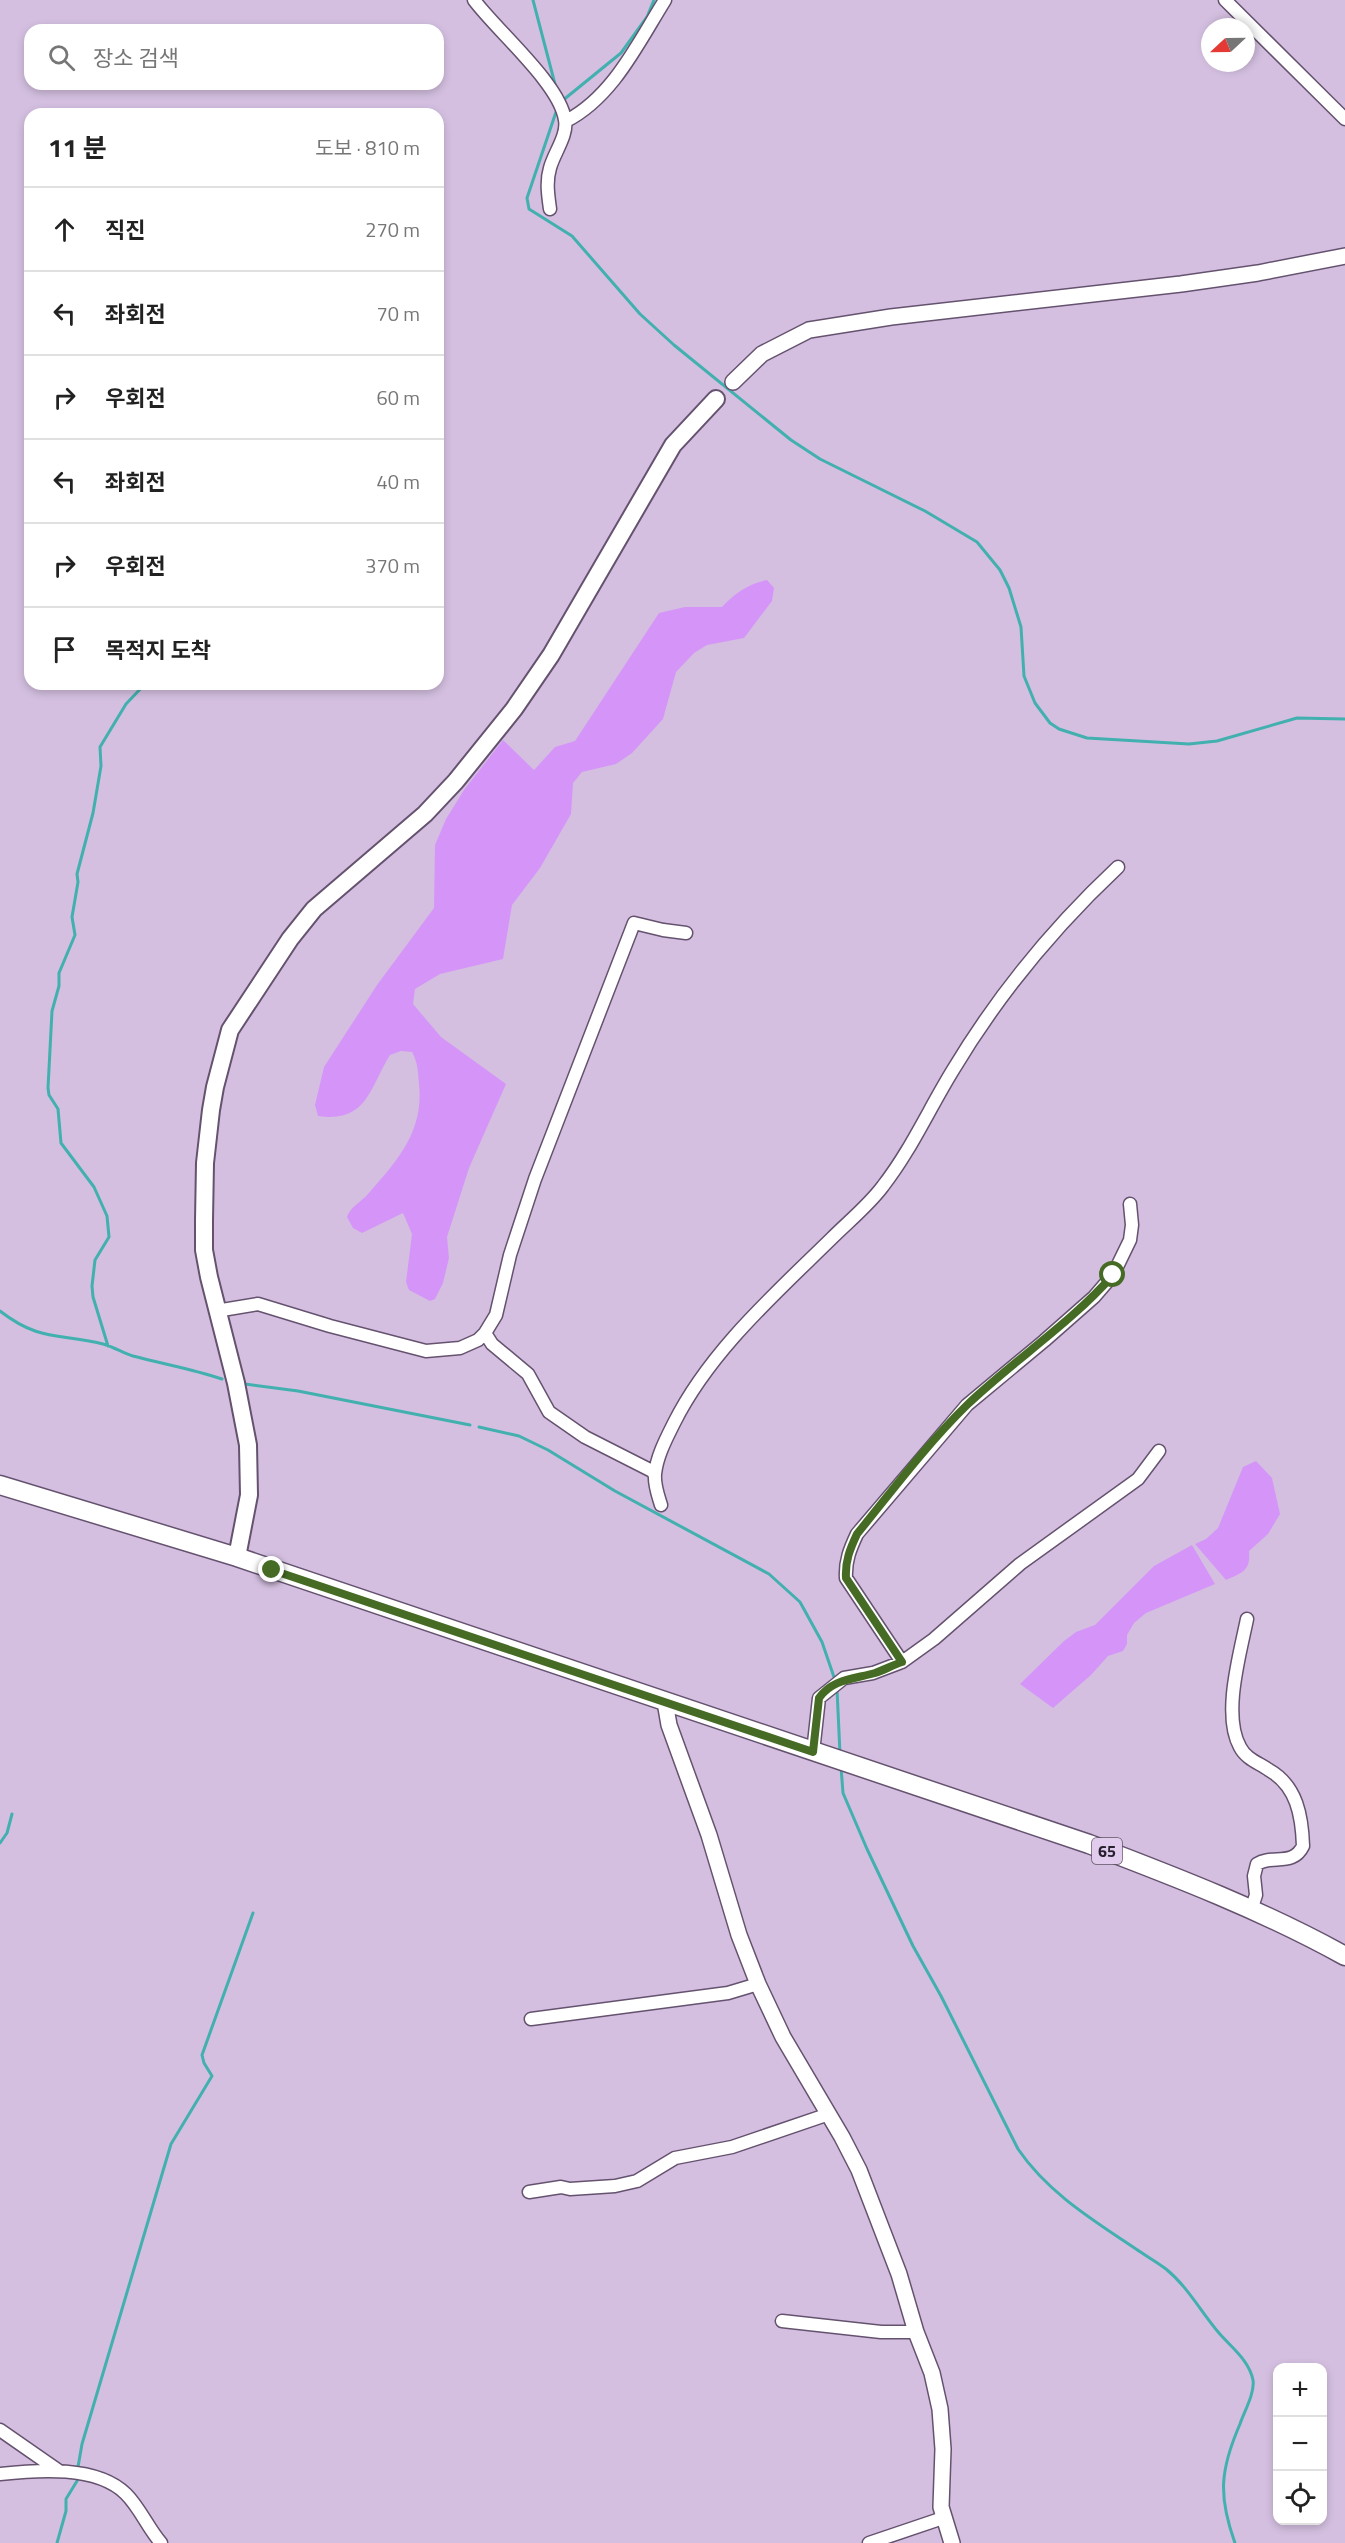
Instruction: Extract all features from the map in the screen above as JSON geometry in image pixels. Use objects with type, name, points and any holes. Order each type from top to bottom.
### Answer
[{"type":"main road","points":[[237,1557],[249,1495],[248,1445],[236,1383],[216,1311],[204,1250],[205,1163],[215,1087],[233,1023],[290,939],[314,909],[425,814],[450,788],[513,709],[551,655],[673,445],[716,399]]},
{"type":"main road","name":"65","points":[[0,1485],[237,1557],[1089,1844],[1141,1863],[1251,1910],[1345,1956]]},
{"type":"street","points":[[474,0],[489,21],[539,72],[550,88],[566,121]]},
{"type":"street","points":[[550,209],[547,190],[549,168],[566,121],[594,101],[614,79],[665,0]]},
{"type":"street","points":[[1225,0],[1345,119]]},
{"type":"street","points":[[733,382],[762,354],[809,330],[891,317],[1192,282],[1345,256]]},
{"type":"street","points":[[661,1504],[656,1491],[655,1475],[661,1453],[681,1409],[715,1359],[799,1270],[881,1189],[902,1160],[971,1041],[1011,984],[1069,914],[1118,867]]},
{"type":"street","points":[[216,1311],[258,1304],[426,1351],[460,1348],[478,1340],[496,1315],[510,1255],[535,1179],[583,1060],[634,923],[686,933]]},
{"type":"street","points":[[902,1662],[846,1578],[845,1567],[857,1534],[967,1405],[1094,1297],[1113,1275],[1130,1240],[1132,1225],[1130,1204]]},
{"type":"street","points":[[485,1333],[492,1344],[528,1374],[549,1413],[585,1437],[652,1471],[655,1475]]},
{"type":"street","points":[[819,1754],[819,1698],[829,1689],[844,1678],[873,1673],[902,1662],[934,1639],[1020,1563],[1138,1479],[1159,1451]]},
{"type":"street","points":[[1247,1619],[1237,1668],[1234,1732],[1245,1755],[1280,1776],[1287,1784],[1299,1810],[1303,1846],[1296,1856],[1288,1859],[1263,1860],[1257,1864],[1254,1876],[1256,1895],[1251,1910]]},
{"type":"street","points":[[665,1702],[669,1725],[709,1835],[758,1984],[783,2037],[829,2114],[863,2180],[932,2373],[940,2409],[943,2450],[940,2494],[943,2518],[952,2543]]},
{"type":"street","points":[[531,2019],[728,1993],[758,1984]]},
{"type":"street","points":[[529,2192],[561,2187],[570,2189],[630,2184],[648,2177],[675,2158],[732,2147],[829,2114]]},
{"type":"street","points":[[782,2321],[881,2332],[916,2332]]},
{"type":"street","points":[[0,2430],[59,2471]]},
{"type":"street","points":[[0,2474],[59,2471],[104,2479],[115,2485],[134,2503],[161,2543]]},
{"type":"street","points":[[869,2543],[943,2518]]},
{"type":"shaded area","points":[[767,580],[774,588],[772,601],[744,638],[707,645],[694,653],[676,672],[663,719],[632,753],[616,764],[582,772],[573,783],[571,814],[540,868],[512,905],[503,959],[440,974],[415,989],[413,1004],[441,1037],[506,1084],[469,1168],[447,1237],[449,1258],[443,1283],[435,1299],[430,1301],[409,1290],[406,1282],[412,1234],[403,1213],[362,1233],[353,1228],[347,1217],[399,1157],[413,1130],[419,1101],[418,1072],[414,1056],[412,1052],[401,1051],[390,1055],[371,1091],[357,1109],[334,1117],[318,1116],[315,1105],[324,1067],[377,985],[434,908],[435,845],[446,819],[464,790],[503,740],[534,770],[555,747],[575,741],[659,613],[685,607],[722,607],[742,590]]},
{"type":"shaded area","points":[[1256,1461],[1272,1478],[1280,1514],[1268,1534],[1249,1551],[1247,1567],[1226,1580],[1195,1544],[1206,1539],[1218,1528],[1243,1467]]},
{"type":"shaded area","points":[[1192,1545],[1215,1584],[1146,1613],[1134,1623],[1127,1635],[1127,1644],[1123,1651],[1108,1656],[1091,1675],[1053,1708],[1020,1684],[1064,1641],[1076,1632],[1095,1625],[1154,1566]]},
{"type":"waterway","points":[[533,0],[556,88]]},
{"type":"waterway","points":[[562,101],[621,53],[647,17],[654,0]]},
{"type":"waterway","points":[[557,109],[527,198],[529,209],[572,236],[640,314],[674,345],[791,440],[820,459],[925,511],[977,542],[1000,570],[1009,588],[1021,627],[1024,676],[1035,703],[1050,723],[1059,729],[1087,738],[1189,744],[1217,741],[1297,718],[1345,719]]},
{"type":"waterway","points":[[108,1346],[93,1297],[92,1286],[95,1260],[109,1237],[107,1216],[94,1187],[61,1143],[58,1109],[49,1095],[48,1088],[52,1011],[59,986],[59,973],[75,935],[72,917],[78,882],[77,874],[93,813],[101,766],[100,747],[126,704],[139,690]]},
{"type":"waterway","points":[[0,1311],[14,1321],[39,1332],[103,1344],[133,1356],[222,1379]]},
{"type":"waterway","points":[[245,1384],[298,1391],[470,1425]]},
{"type":"waterway","points":[[479,1427],[519,1436],[548,1450],[615,1491],[769,1574],[800,1602],[822,1642],[835,1680]]},
{"type":"waterway","points":[[837,1689],[840,1754]]},
{"type":"waterway","points":[[841,1767],[843,1793],[867,1849],[913,1946],[941,1996],[1018,2149],[1043,2179],[1072,2205],[1163,2266],[1174,2276],[1248,2366],[1253,2380],[1252,2391],[1233,2440],[1225,2469],[1224,2497],[1235,2543]]},
{"type":"waterway","points":[[0,1843],[7,1833],[12,1814]]},
{"type":"waterway","points":[[78,2467],[82,2444],[171,2144],[212,2076],[202,2055],[253,1913]]},
{"type":"waterway","points":[[57,2543],[66,2511],[66,2499],[77,2481]]},
{"type":"route","points":[[272,1570],[570,1668],[813,1752],[819,1698],[822,1694],[844,1678],[873,1673],[902,1662],[846,1578],[845,1567],[849,1551],[857,1534],[967,1405],[1094,1297],[1113,1275]]}]
